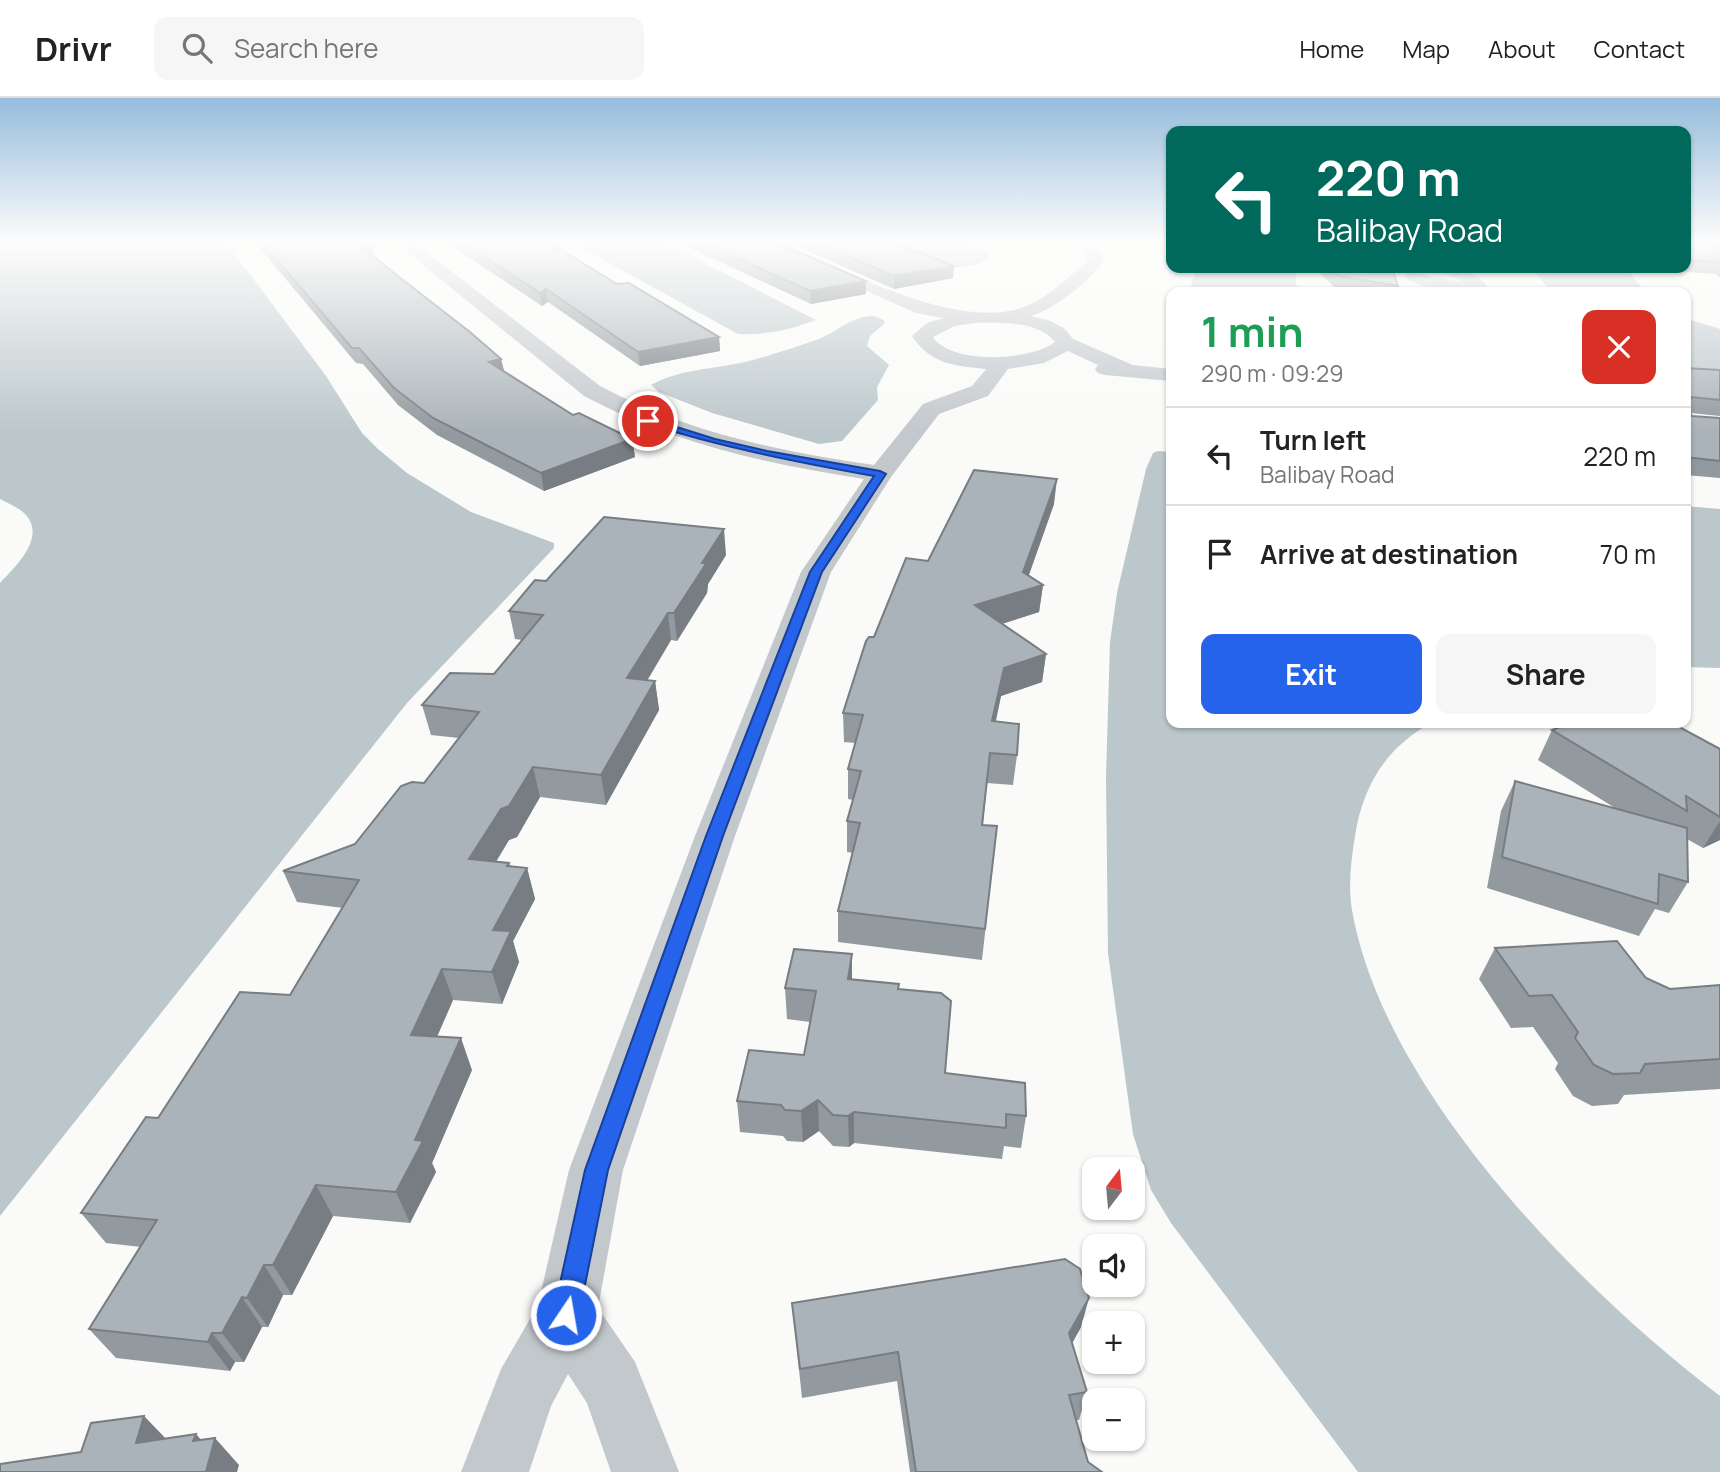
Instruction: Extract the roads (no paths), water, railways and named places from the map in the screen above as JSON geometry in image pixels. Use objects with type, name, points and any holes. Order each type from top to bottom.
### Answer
[{"type":"street","points":[[483,305],[592,391],[648,421],[712,441],[767,454],[880,474]]},
{"type":"street","points":[[913,305],[922,309],[991,317]]},
{"type":"street","points":[[1037,316],[1049,305]]},
{"type":"street","points":[[922,309],[927,330]]},
{"type":"street","points":[[1131,372],[1066,344],[1063,336],[1037,316],[991,317],[940,324],[927,330],[922,336],[923,343],[944,355],[1002,363],[1030,361],[1131,372],[1166,375]]},
{"type":"street","points":[[1030,361],[1055,354],[1066,344]]},
{"type":"street","points":[[495,1472],[524,1392],[566,1315],[596,1170],[715,836],[816,572],[931,391],[944,355]]},
{"type":"street","points":[[931,391],[976,393],[1002,363]]},
{"type":"street","points":[[566,1315],[612,1385],[645,1472]]}]
